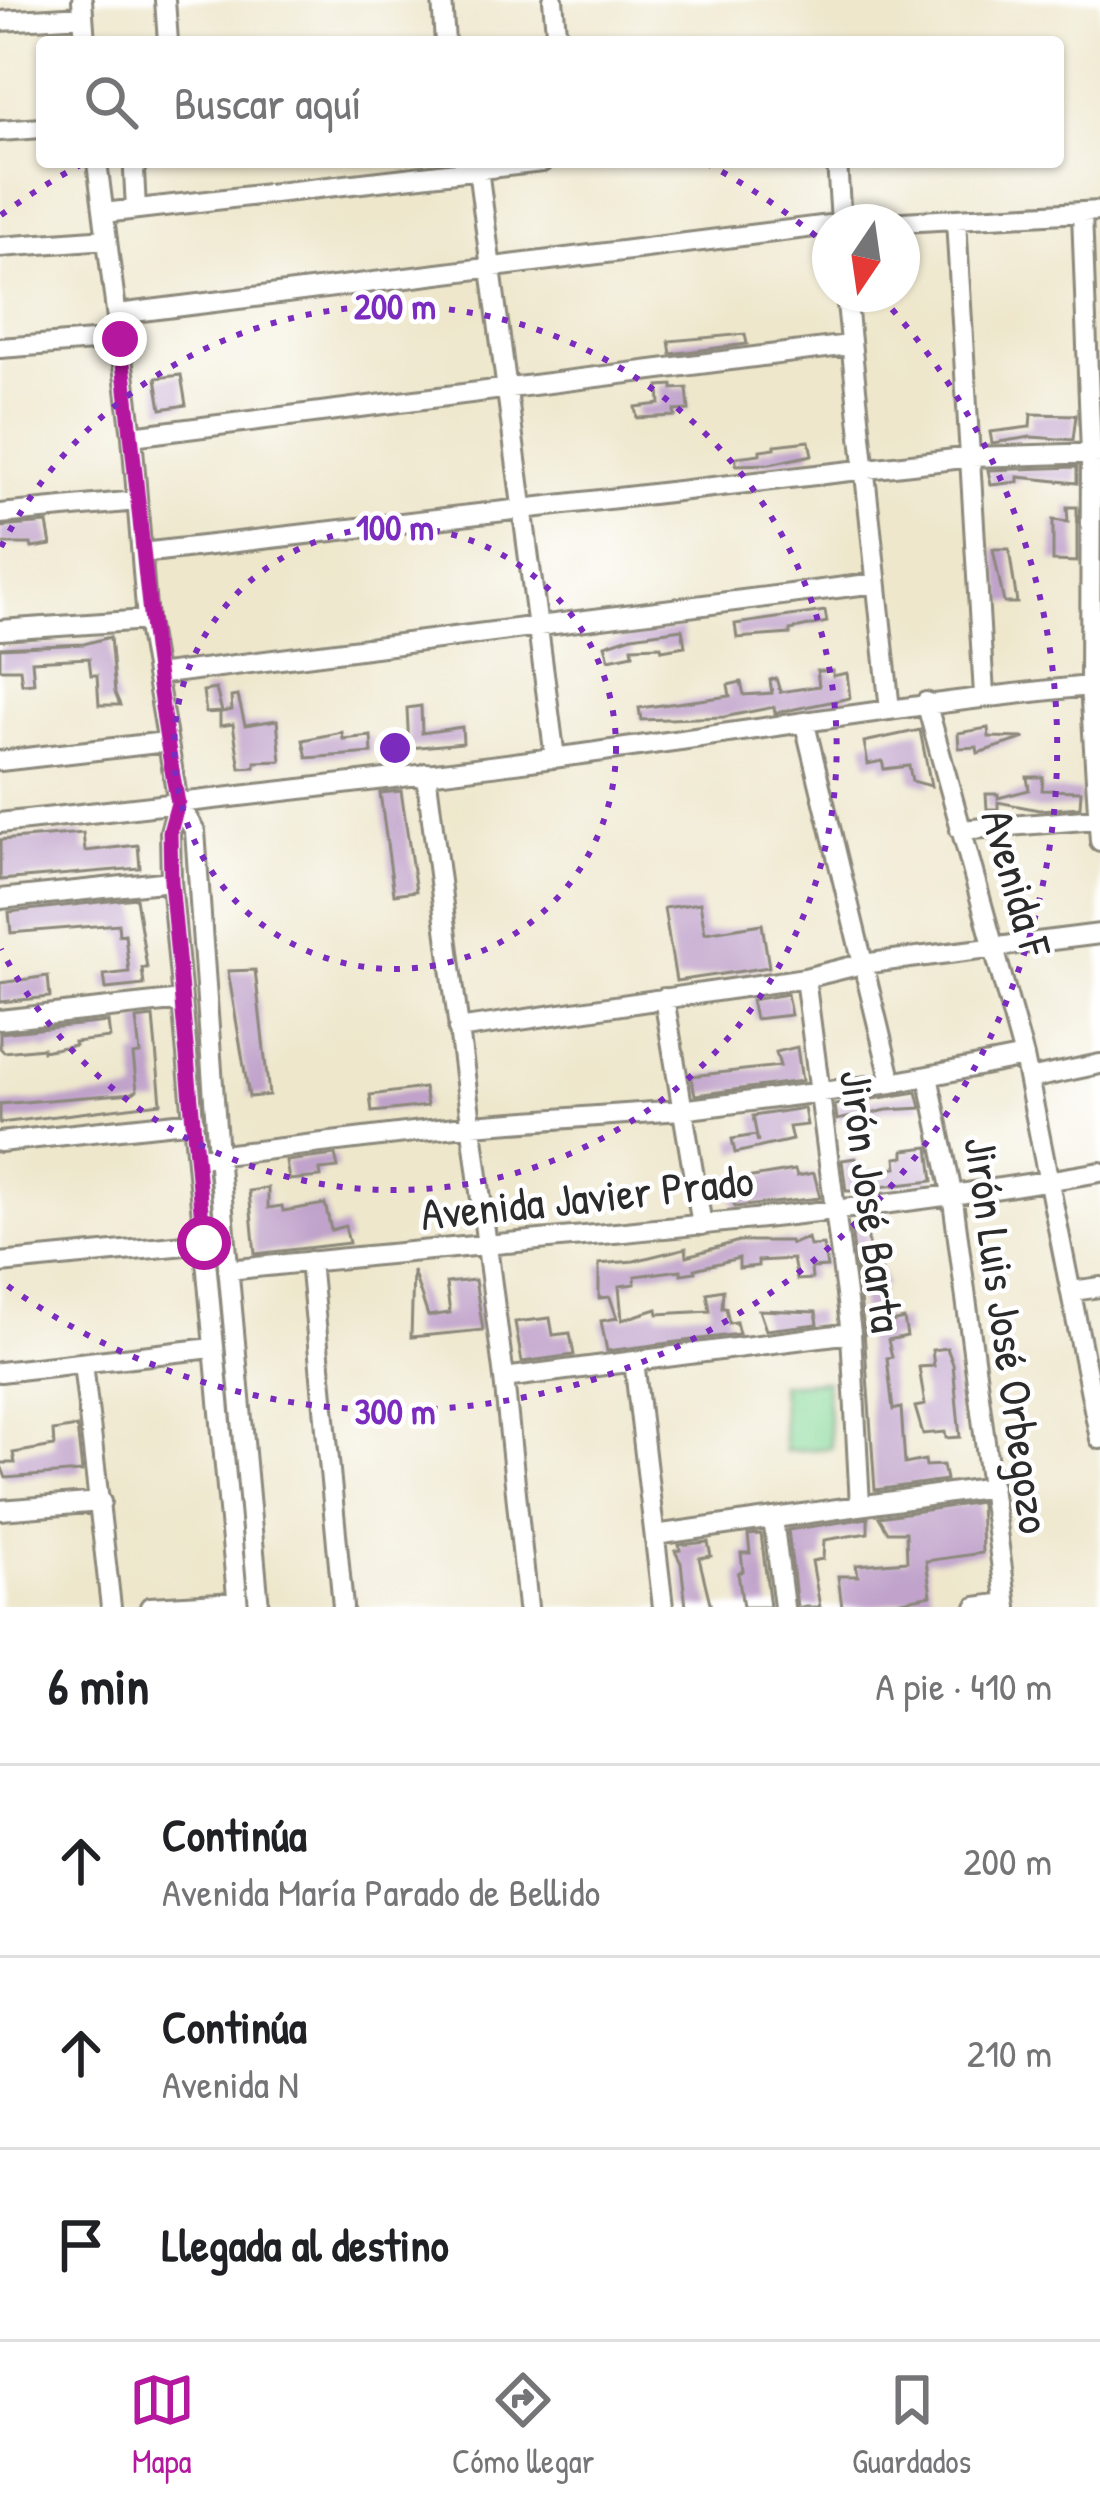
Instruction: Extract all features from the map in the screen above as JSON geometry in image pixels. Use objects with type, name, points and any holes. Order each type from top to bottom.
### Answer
[{"type":"street","points":[[166,0],[168,36]]},
{"type":"street","points":[[442,0],[445,36]]},
{"type":"street","points":[[553,0],[556,36]]},
{"type":"street","points":[[0,21],[82,8]]},
{"type":"street","points":[[0,131],[36,128]]},
{"type":"street","points":[[98,168],[132,436],[147,620],[178,803],[195,831],[225,1242],[259,1607]]},
{"type":"street","points":[[135,168],[136,209]]},
{"type":"street","points":[[104,213],[467,168],[492,270],[555,758]]},
{"type":"street","points":[[837,168],[840,204]]},
{"type":"street","points":[[920,221],[1091,212],[1096,819],[1100,841]]},
{"type":"street","points":[[956,220],[984,695]]},
{"type":"street","points":[[118,314],[812,227]]},
{"type":"street","points":[[0,247],[107,239]]},
{"type":"street","points":[[847,312],[890,710]]},
{"type":"street","points":[[0,348],[120,339]]},
{"type":"street","points":[[132,436],[849,345]]},
{"type":"street","points":[[142,554],[972,457],[1096,453]]},
{"type":"street","points":[[0,514],[137,500]]},
{"type":"street","points":[[156,675],[876,583]]},
{"type":"street","points":[[0,630],[147,620]]},
{"type":"street","points":[[0,823],[555,758],[805,724],[926,702],[1095,685]]},
{"type":"street","name":"Avenida F","points":[[926,702],[1029,1078],[1096,1399],[1100,1439]]},
{"type":"street","points":[[805,724],[892,1083]]},
{"type":"street","points":[[0,761],[166,742]]},
{"type":"street","points":[[426,773],[504,1378],[528,1607]]},
{"type":"street","points":[[150,1607],[237,1605],[171,881],[170,832],[178,803]]},
{"type":"street","points":[[960,830],[1096,819]]},
{"type":"street","points":[[0,899],[171,881]]},
{"type":"street","points":[[458,1029],[805,978],[862,964],[1100,934]]},
{"type":"street","name":"Jirón José Barta","points":[[805,978],[851,1334],[860,1506]]},
{"type":"street","points":[[664,998],[702,1225]]},
{"type":"street","points":[[0,1020],[182,1000]]},
{"type":"street","points":[[196,1158],[472,1125],[681,1110],[892,1083],[1024,1057]]},
{"type":"street","points":[[1029,1078],[1100,1064]]},
{"type":"street","name":"Jirón Luis José Orbegozo","points":[[928,1076],[952,1193],[1007,1605]]},
{"type":"street","points":[[0,1142],[194,1121]]},
{"type":"street","name":"Avenida Javier Prado","points":[[228,1270],[834,1211],[1100,1172]]},
{"type":"street","points":[[0,1263],[225,1242]]},
{"type":"street","points":[[310,1261],[343,1607]]},
{"type":"street","points":[[1073,1291],[1100,1287]]},
{"type":"street","points":[[504,1378],[851,1334]]},
{"type":"street","points":[[0,1372],[212,1348]]},
{"type":"street","points":[[634,1361],[663,1607]]},
{"type":"street","points":[[83,1363],[112,1607]]},
{"type":"street","points":[[655,1535],[992,1487]]},
{"type":"street","points":[[0,1510],[100,1502]]},
{"type":"street","points":[[773,1518],[784,1607]]},
{"type":"street","points":[[976,1607],[1007,1605]]},
{"type":"green space","points":[[826,1381],[831,1448],[785,1451],[780,1384]]},
{"type":"building","points":[[745,334],[747,344],[671,354],[669,341]]},
{"type":"building","points":[[181,375],[186,405],[161,409],[156,378]]},
{"type":"building","points":[[673,385],[673,389],[687,388],[689,410],[674,411],[675,416],[637,418],[635,407],[660,404],[659,386]]},
{"type":"building","points":[[1031,414],[1076,415],[1073,440],[1031,437],[992,443],[990,432],[1030,427]]},
{"type":"building","points":[[809,441],[812,455],[736,465],[736,457]]},
{"type":"building","points":[[1077,467],[1077,483],[1018,477],[1018,482],[991,485],[988,470]]},
{"type":"building","points":[[1067,507],[1077,507],[1077,562],[1053,561],[1053,520],[1068,522]]},
{"type":"building","points":[[47,523],[51,545],[0,544],[0,527]]},
{"type":"building","points":[[993,549],[1009,549],[1017,603],[1004,603]]},
{"type":"building","points":[[825,611],[827,622],[790,630],[790,634],[737,638],[735,624]]},
{"type":"building","points":[[682,629],[685,646],[632,647],[633,654],[609,659],[605,645]]},
{"type":"building","points":[[110,637],[120,705],[99,705],[97,675],[91,675],[89,658],[32,661],[34,683],[22,684],[20,669],[0,669],[0,648],[84,644]]},
{"type":"building","points":[[817,671],[833,671],[833,676],[847,673],[850,698],[775,713],[774,707],[724,717],[641,720],[639,708],[730,696],[728,685],[741,682],[744,695],[772,693],[770,680],[776,678],[780,692],[819,686]]},
{"type":"building","points":[[216,689],[222,712],[232,710],[231,697],[238,696],[245,725],[277,720],[281,761],[240,768],[233,724],[220,726],[220,712],[206,713],[203,691]]},
{"type":"building","points":[[421,706],[422,733],[462,727],[463,743],[409,748],[407,708]]},
{"type":"building","points":[[988,728],[989,737],[1025,738],[978,753],[977,747],[959,748],[958,733]]},
{"type":"building","points":[[920,730],[931,786],[912,781],[909,766],[884,769],[882,761],[868,764],[864,742]]},
{"type":"building","points":[[342,732],[343,739],[371,736],[372,753],[307,758],[303,740]]},
{"type":"building","points":[[1027,777],[1043,777],[1042,790],[1081,791],[1080,807],[1039,810],[998,802],[998,809],[987,809],[986,794],[998,794],[998,798],[1029,790]]},
{"type":"building","points":[[401,791],[416,891],[394,894],[380,793]]},
{"type":"building","points":[[83,833],[85,851],[138,845],[140,868],[0,880],[0,840]]},
{"type":"building","points":[[136,898],[147,968],[142,968],[144,985],[106,989],[104,975],[129,972],[125,934],[119,935],[118,924],[11,933],[9,912]]},
{"type":"building","points":[[700,903],[705,933],[762,924],[769,967],[676,981],[664,908]]},
{"type":"building","points":[[255,970],[269,1095],[249,1097],[228,971]]},
{"type":"building","points":[[48,976],[50,997],[0,1002],[0,983]]},
{"type":"building","points":[[787,994],[791,1015],[755,1019],[751,1000]]},
{"type":"building","points":[[153,1017],[161,1103],[0,1123],[0,1104],[133,1093],[137,1090],[133,1055],[140,1054],[136,1019]]},
{"type":"building","points":[[108,1022],[110,1038],[43,1051],[4,1052],[0,1048],[0,1033]]},
{"type":"building","points":[[797,1047],[802,1081],[695,1095],[691,1076],[780,1066],[776,1052]]},
{"type":"building","points":[[424,1088],[427,1106],[372,1112],[370,1095]]},
{"type":"building","points":[[917,1092],[921,1108],[837,1120],[835,1105]]},
{"type":"building","points":[[804,1108],[807,1125],[789,1127],[792,1140],[735,1153],[732,1139],[756,1135],[758,1142],[753,1116]]},
{"type":"building","points":[[929,1147],[933,1181],[879,1187],[880,1191],[846,1191],[842,1160],[856,1158],[861,1172],[897,1168],[896,1158],[904,1157],[904,1150]]},
{"type":"building","points":[[335,1155],[338,1168],[320,1170],[321,1177],[289,1180],[286,1161]]},
{"type":"building","points":[[795,1170],[797,1176],[814,1173],[820,1198],[735,1207],[727,1181]]},
{"type":"building","points":[[268,1188],[268,1208],[282,1206],[283,1211],[325,1204],[331,1230],[345,1226],[349,1243],[255,1254],[249,1191]]},
{"type":"building","points":[[858,1222],[867,1223],[870,1269],[881,1268],[887,1286],[881,1286],[883,1293],[878,1295],[887,1323],[904,1319],[907,1336],[888,1340],[892,1357],[887,1358],[893,1410],[901,1408],[905,1464],[925,1460],[926,1466],[943,1465],[946,1480],[875,1490],[851,1228]]},
{"type":"building","points":[[808,1238],[810,1246],[823,1245],[827,1267],[811,1268],[812,1279],[797,1280],[793,1259],[758,1261],[758,1266],[739,1268],[739,1258],[695,1272],[635,1276],[635,1284],[619,1286],[622,1320],[657,1309],[658,1314],[710,1311],[707,1293],[723,1290],[722,1308],[726,1308],[729,1323],[736,1322],[739,1334],[607,1351],[601,1321],[617,1318],[610,1297],[599,1298],[599,1264],[686,1248],[687,1256],[739,1241],[791,1244]]},
{"type":"building","points":[[413,1271],[428,1316],[450,1313],[446,1283],[475,1280],[483,1330],[411,1337]]},
{"type":"building","points":[[759,1310],[816,1312],[818,1324],[766,1330]]},
{"type":"building","points":[[550,1318],[553,1335],[570,1333],[574,1355],[522,1362],[515,1322]]},
{"type":"building","points":[[947,1348],[953,1364],[960,1437],[946,1438],[945,1432],[923,1434],[915,1407],[925,1405],[919,1367],[934,1366],[932,1350]]},
{"type":"building","points":[[77,1427],[82,1472],[6,1478],[0,1463],[15,1463],[13,1453],[54,1446],[53,1431]]},
{"type":"building","points":[[980,1502],[982,1553],[926,1561],[931,1595],[873,1607],[842,1607],[838,1576],[858,1576],[856,1565],[907,1561],[906,1532],[888,1532],[879,1517]]},
{"type":"building","points":[[868,1518],[868,1533],[824,1540],[823,1559],[812,1561],[820,1607],[797,1607],[788,1530]]},
{"type":"building","points":[[761,1534],[770,1607],[743,1607],[738,1573],[743,1571],[741,1553],[750,1553],[748,1535]]},
{"type":"building","points":[[708,1542],[711,1556],[699,1558],[711,1607],[686,1607],[675,1551],[680,1550],[679,1545]]},
{"type":"route","points":[[120,339],[147,620],[178,803],[170,832],[171,881],[204,1243]]}]
